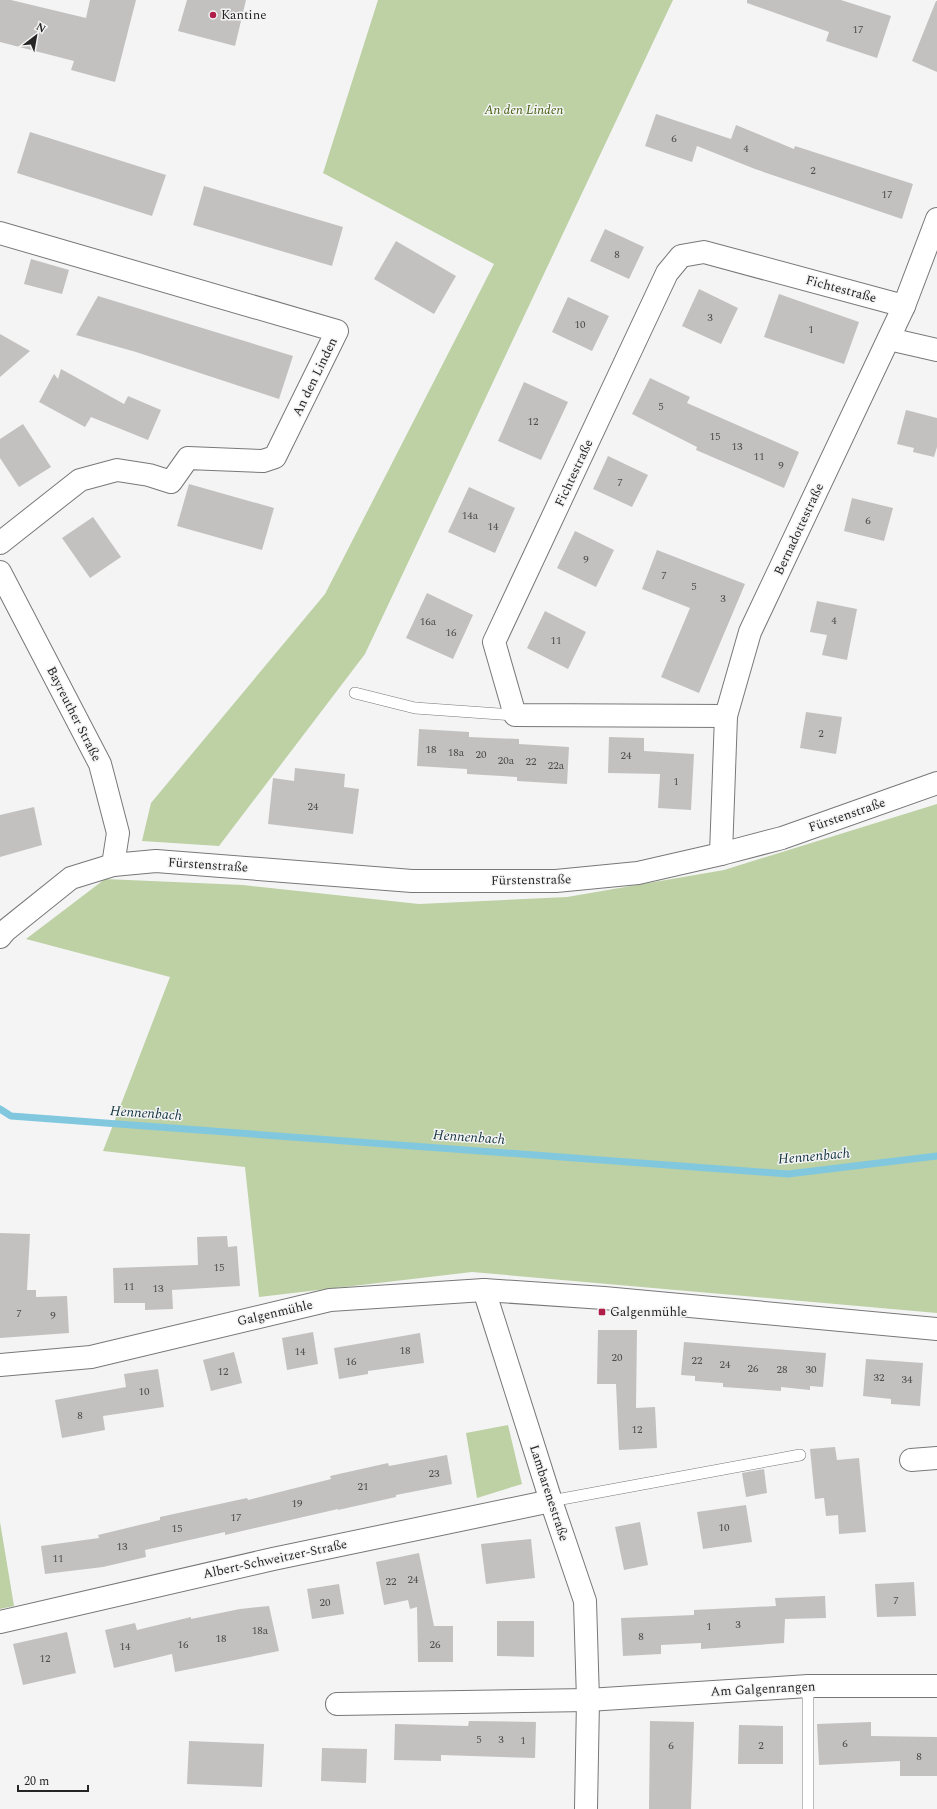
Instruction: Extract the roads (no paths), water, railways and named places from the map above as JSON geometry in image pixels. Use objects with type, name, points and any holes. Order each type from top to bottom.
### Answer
[{"type":"street","name":"Bernadottestraße","points":[[721,854],[726,716],[750,632],[904,306],[937,219]]},
{"type":"street","name":"An den Linden","points":[[0,233],[337,331],[275,457],[263,461],[188,458],[171,482],[150,475],[117,470],[80,480],[0,543]]},
{"type":"street","name":"Fichtestraße","points":[[515,715],[494,642],[667,273],[681,256],[704,252],[904,306]]},
{"type":"street","points":[[889,339],[937,350]]},
{"type":"street","name":"Bayreuther Straße","points":[[0,572],[100,764],[118,833],[113,865]]},
{"type":"street","points":[[515,715],[726,716]]},
{"type":"street","name":"Fürstenstraße","points":[[0,937],[5,930],[71,878],[113,865],[156,861],[412,881],[556,881],[638,873],[782,838],[937,783]]},
{"type":"street","name":"Galgenmühle","points":[[0,1365],[91,1357],[330,1300],[484,1290],[604,1298],[937,1329]]},
{"type":"street","name":"Lambarenestraße","points":[[484,1290],[551,1501],[585,1601],[588,1700],[586,1809]]},
{"type":"street","points":[[911,1460],[937,1458]]},
{"type":"street","name":"Albert-Schweitzer-Straße","points":[[0,1622],[273,1559],[551,1501]]},
{"type":"street","name":"Am Galgenrangen","points":[[588,1700],[808,1686],[937,1686]]},
{"type":"street","points":[[338,1704],[588,1700]]},
{"type":"lane","points":[[355,693],[415,708],[515,715]]},
{"type":"lane","points":[[551,1501],[800,1455]]},
{"type":"lane","points":[[808,1686],[808,1809]]},
{"type":"waterway","name":"Hennenbach","points":[[0,1109],[11,1116],[788,1174],[937,1156]]},
{"type":"place","name":"Kantine","points":[[213,15]]},
{"type":"place","name":"Galgenmühle","points":[[602,1312]]}]
